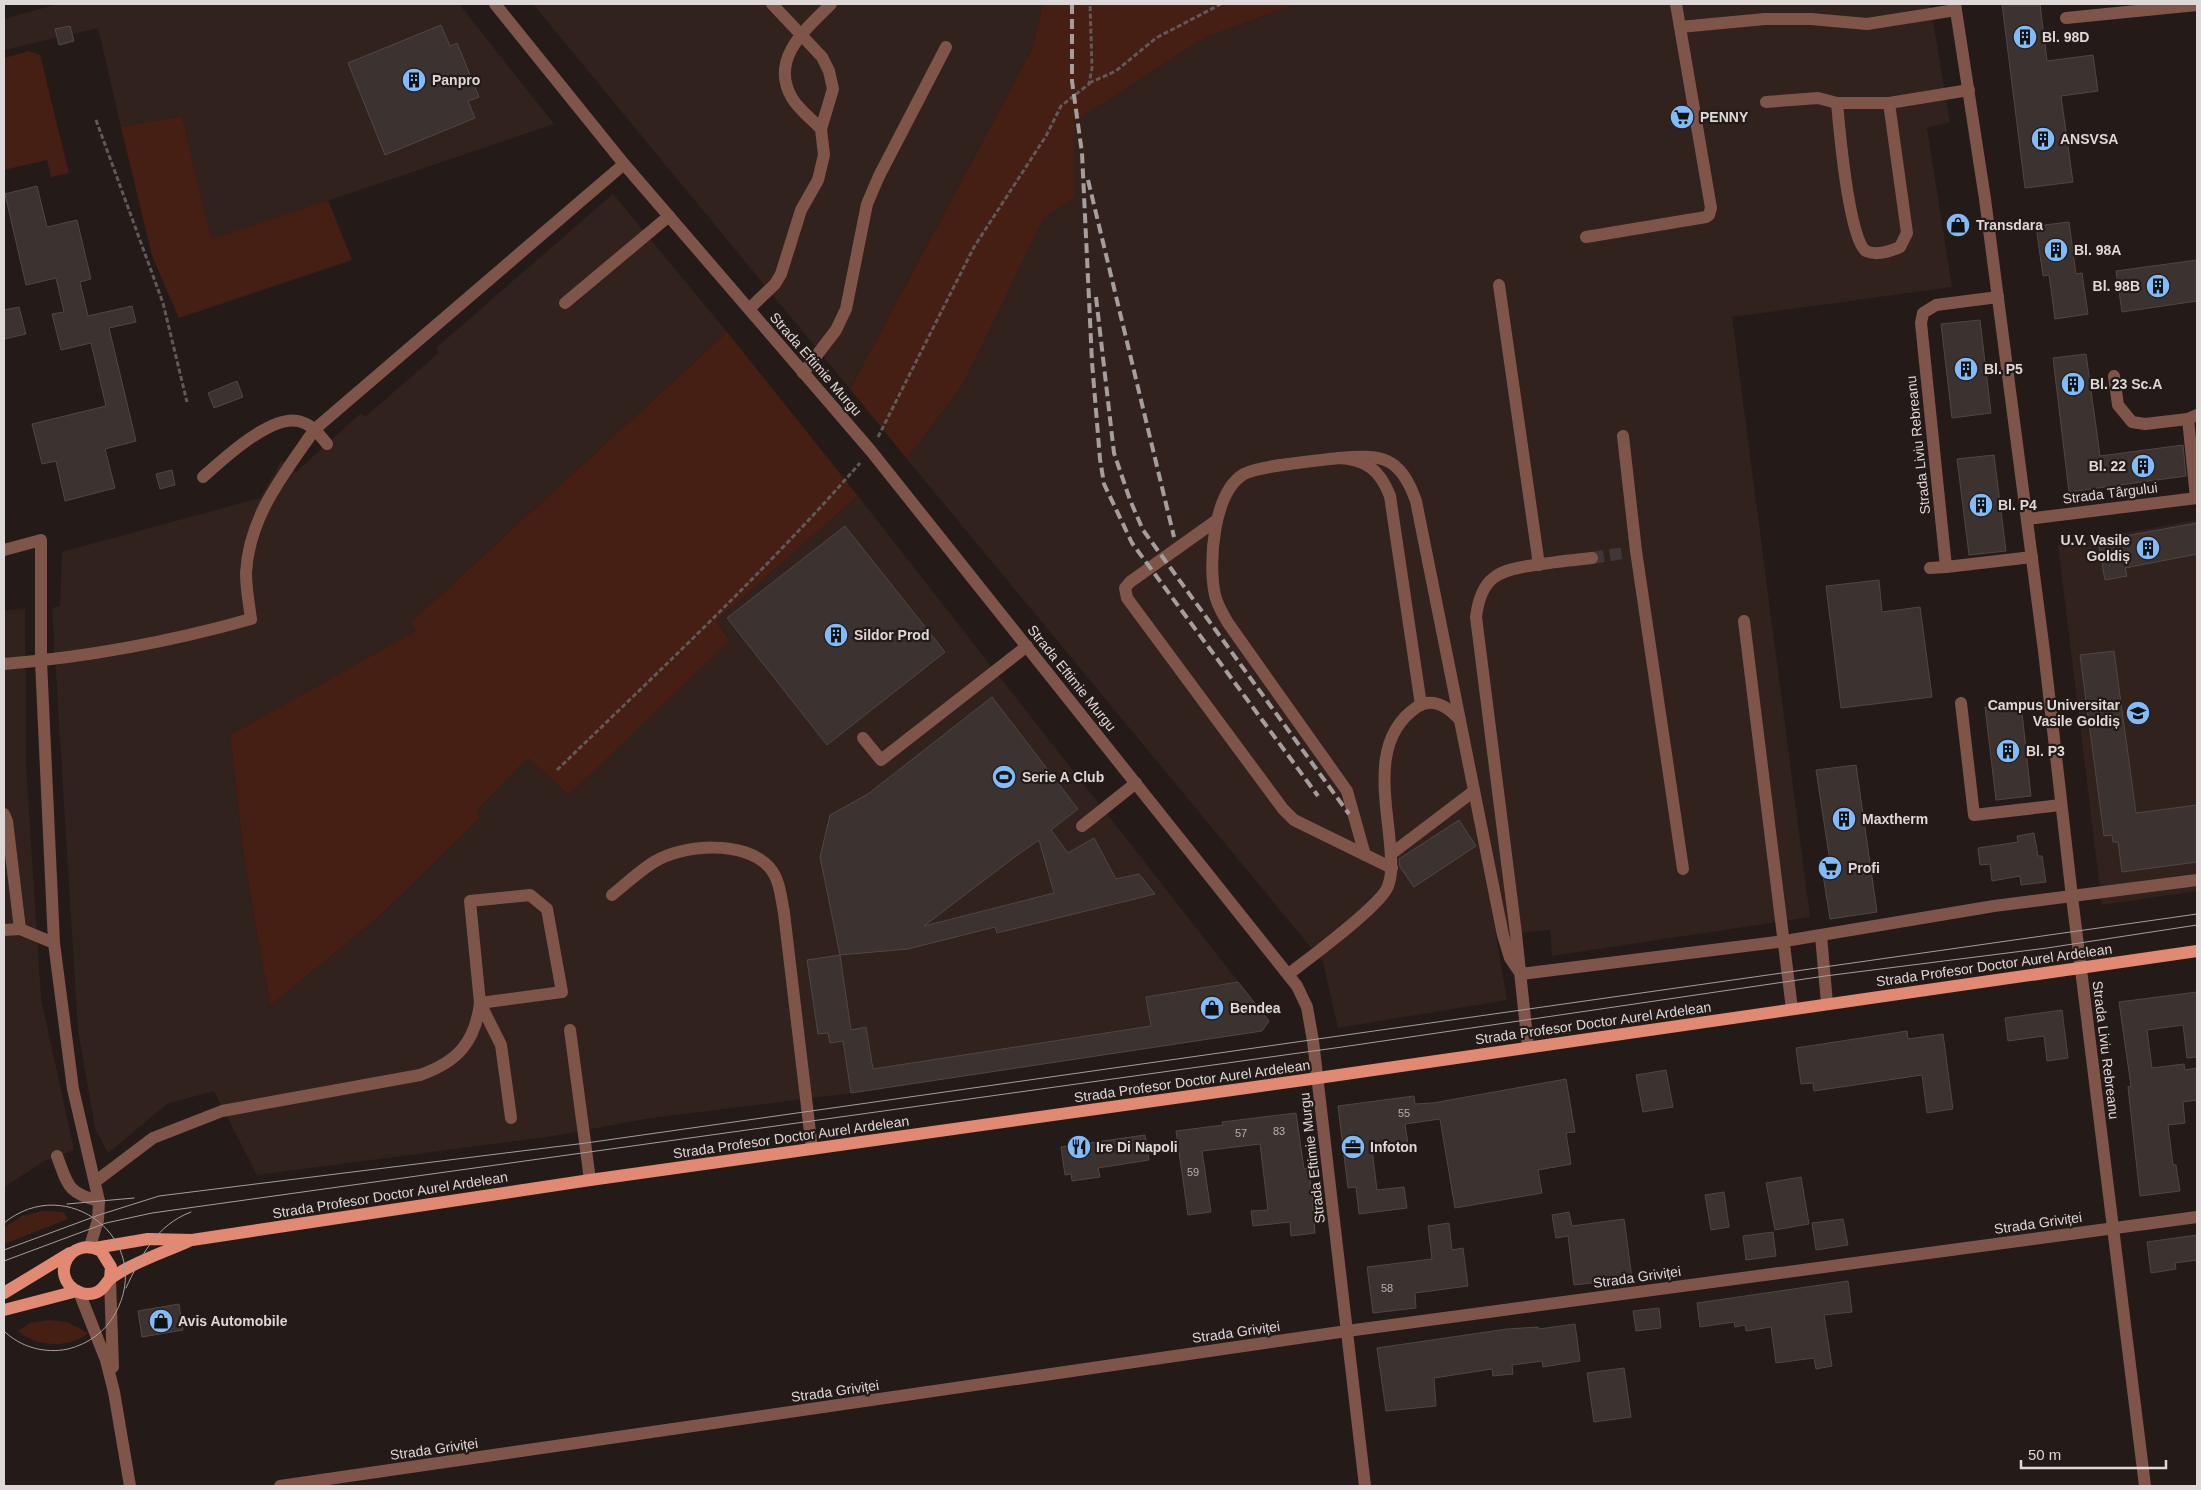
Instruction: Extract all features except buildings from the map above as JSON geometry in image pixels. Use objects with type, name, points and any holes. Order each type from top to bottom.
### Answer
[{"type":"main road","name":"Strada Profesor Doctor Aurel Ardelean","points":[[92,1247],[148,1239],[192,1240],[590,1180],[1318,1078],[2197,951]]},
{"type":"main road","name":"Strada Profesor Doctor Aurel Ardelean","points":[[110,1279],[128,1268],[192,1240]]},
{"type":"main road","points":[[4,1293],[79,1248],[92,1247],[106,1255],[111,1267],[110,1279],[100,1291],[92,1293],[78,1292],[4,1310]]},
{"type":"main road","points":[[72,1252],[64,1265],[64,1273],[66,1281],[78,1292]]},
{"type":"street","name":"Strada Eftimie Murgu","points":[[495,4],[624,164],[870,451],[1289,974],[1307,1007],[1318,1078],[1365,1486]]},
{"type":"street","points":[[749,309],[775,284],[782,274],[801,210],[822,168],[824,154],[821,129],[834,89],[829,70],[822,57],[772,4]]},
{"type":"street","points":[[821,129],[793,100],[786,86],[785,72],[787,58],[792,45],[800,34],[831,4]]},
{"type":"street","points":[[1586,237],[1709,215],[1711,208],[1676,4]]},
{"type":"street","points":[[2066,18],[2197,5]]},
{"type":"street","points":[[1680,27],[1764,19],[1811,19],[1867,24],[1956,7]]},
{"type":"street","name":"Strada Liviu Rebreanu","points":[[1956,7],[1998,297],[2032,557],[2080,968],[2145,1486]]},
{"type":"street","points":[[803,373],[836,330],[846,308],[867,204],[879,176],[946,47]]},
{"type":"street","points":[[1766,102],[1818,98],[1836,103],[1889,103],[1969,90]]},
{"type":"street","points":[[1836,103],[1853,222],[1860,244],[1866,251],[1873,253],[1900,247],[1906,233],[1889,103]]},
{"type":"street","points":[[4,664],[114,652],[175,640],[251,619],[246,574],[249,553],[259,520],[276,484],[315,430],[624,164]]},
{"type":"street","points":[[565,303],[669,216]]},
{"type":"street","points":[[1499,285],[1539,564]]},
{"type":"street","name":"Strada Liviu Rebreanu","points":[[1946,566],[1921,323],[1923,313],[1936,305],[1998,297]]},
{"type":"street","points":[[2114,376],[2118,406],[2132,422],[2145,424],[2193,417],[2197,498]]},
{"type":"street","points":[[203,477],[249,438],[269,427],[296,420],[315,430],[328,444]]},
{"type":"street","points":[[1623,436],[1630,552],[1683,869]]},
{"type":"street","points":[[1365,854],[1347,791],[1228,622],[1215,598],[1212,573],[1217,520],[1228,489],[1243,475],[1252,470],[1338,458],[1369,456],[1385,458],[1399,468],[1411,485],[1416,501],[1503,935],[1510,958],[1520,974]]},
{"type":"street","points":[[1338,458],[1351,458],[1375,469],[1381,476],[1390,496],[1421,705]]},
{"type":"street","name":"Strada Târgului","points":[[2027,519],[2197,498]]},
{"type":"street","points":[[1217,520],[1130,582],[1125,588],[1127,598],[1283,810],[1294,820],[1392,868]]},
{"type":"street","points":[[4,550],[41,540],[41,661],[54,943],[73,1089],[96,1181],[99,1201],[98,1220],[92,1247]]},
{"type":"street","points":[[1930,568],[2032,557]]},
{"type":"street","points":[[1528,1047],[1476,617],[1478,601],[1490,580],[1508,569],[1592,558]]},
{"type":"street","points":[[1744,621],[1792,1009]]},
{"type":"street","points":[[864,738],[881,760],[1026,646]]},
{"type":"street","points":[[1289,974],[1377,902],[1388,886],[1392,868],[1384,772],[1386,752],[1403,719],[1421,705],[1430,702],[1439,703],[1460,720]]},
{"type":"street","points":[[1961,703],[1974,815],[2061,805]]},
{"type":"street","points":[[1082,826],[1136,783]]},
{"type":"street","points":[[1391,854],[1474,791]]},
{"type":"street","points":[[4,814],[7,821],[20,928]]},
{"type":"street","points":[[612,895],[654,862],[686,850],[743,850],[759,857],[770,868],[779,885],[784,913],[812,1150]]},
{"type":"street","points":[[1520,974],[1785,941],[1994,906],[2197,880]]},
{"type":"street","points":[[96,1181],[153,1138],[222,1111],[420,1075],[447,1064],[466,1046],[476,1026],[480,1003],[470,901],[530,895],[547,909],[562,992],[480,1003]]},
{"type":"street","points":[[4,930],[20,928],[54,943]]},
{"type":"street","points":[[1821,936],[1828,1004]]},
{"type":"street","points":[[480,1003],[500,1045],[511,1118]]},
{"type":"street","points":[[570,1030],[590,1180]]},
{"type":"street","points":[[57,1156],[65,1181],[72,1191],[82,1197],[99,1201]]},
{"type":"street","name":"Strada Griviței","points":[[280,1486],[1347,1331],[2197,1217]]},
{"type":"street","points":[[110,1279],[114,1392]]},
{"type":"street","points":[[78,1292],[102,1348],[114,1392],[130,1486]]},
{"type":"path","points":[[1089,84],[1092,68],[1090,4]]},
{"type":"path","points":[[557,770],[735,595],[825,503],[870,451],[974,247],[1046,136],[1061,106],[1089,84],[1116,71],[1156,38],[1221,4]]},
{"type":"path","points":[[96,120],[163,303],[187,402]]},
{"type":"shaded area","points":[[58,4],[459,4],[554,124],[211,240],[182,116],[121,127],[98,28],[4,50],[4,19]]},
{"type":"shaded area","points":[[533,4],[1043,4],[1031,51],[850,389]]},
{"type":"shaded area","points":[[1043,4],[1297,4],[1204,38],[1074,122],[1074,198],[1044,218],[962,386],[907,459],[850,389],[1031,51]]},
{"type":"shaded area","points":[[1297,4],[1930,4],[1950,122],[1927,128],[1952,287],[1732,317],[1810,917],[1552,956],[1550,930],[1496,935],[1507,1000],[1338,1028],[1323,962],[907,459],[962,386],[1044,217],[1074,198],[1074,122],[1204,38]]},
{"type":"shaded area","points":[[29,51],[40,55],[69,173],[51,177],[47,160],[4,170],[4,58]]},
{"type":"shaded area","points":[[182,116],[211,239],[328,200],[352,260],[179,318],[152,256],[121,127]]},
{"type":"shaded area","points":[[613,194],[727,332],[411,622],[417,631],[230,735],[244,859],[270,1006],[381,915],[481,817],[476,811],[528,758],[569,795],[730,639],[716,621],[858,496],[1269,1021],[1262,1031],[851,1093],[651,1118],[547,1137],[257,1175],[214,1091],[167,1104],[108,1153],[95,1128],[78,1030],[52,608],[60,606],[62,552],[260,498],[282,460],[296,472],[361,413],[365,417],[439,353],[436,348]]},
{"type":"shaded area","points":[[727,332],[858,496],[716,621],[730,640],[569,795],[528,758],[476,811],[481,817],[381,915],[270,1006],[244,859],[230,735],[416,631],[411,622]]},
{"type":"shaded area","name":"Campus Universitar Vasile Goldiș","points":[[2197,520],[2197,891],[2102,905],[2058,545]]},
{"type":"shaded area","points":[[25,609],[26,765],[41,998],[74,1150],[46,1160],[4,1187],[4,611]]},
{"type":"shaded area","points":[[42,1211],[63,1212],[68,1219],[4,1244],[5,1227],[22,1216]]},
{"type":"shaded area","points":[[49,1320],[67,1322],[88,1333],[72,1342],[53,1344],[34,1340],[18,1331],[30,1323]]},
{"type":"tunnel","points":[[1592,558],[1624,553]]},
{"type":"tram line","points":[[4,1250],[99,1215],[159,1196],[586,1143],[2197,914]]},
{"type":"tram line","points":[[4,1261],[106,1223],[152,1213],[1342,1047],[1825,976],[2047,948],[2197,925]]},
{"type":"tram line","points":[[67,1204],[134,1198]]},
{"type":"tram line","points":[[4,1223],[29,1209],[54,1205],[78,1210],[98,1222],[115,1239],[124,1262],[125,1287],[111,1320],[101,1332],[75,1347],[51,1351],[33,1348],[10,1337],[4,1331]]},
{"type":"tram line","points":[[126,1288],[144,1253],[159,1233],[168,1225],[191,1212]]},
{"type":"railway","points":[[1072,4],[1072,81],[1082,153],[1092,362],[1100,459],[1104,484],[1132,543],[1318,796]]},
{"type":"railway","points":[[1088,180],[1174,537]]},
{"type":"railway","points":[[1096,297],[1114,453],[1130,500],[1143,530],[1349,814]]},
{"type":"place","name":"Bl. 98D","points":[[2025,37]]},
{"type":"place","name":"Panpro","points":[[414,80]]},
{"type":"place","name":"PENNY","points":[[1682,117]]},
{"type":"place","name":"ANSVSA","points":[[2043,139]]},
{"type":"place","name":"Transdara","points":[[1958,225]]},
{"type":"place","name":"Bl. 98A","points":[[2056,250]]},
{"type":"place","name":"Bl. 98B","points":[[2158,286]]},
{"type":"place","name":"Bl. P5","points":[[1966,369]]},
{"type":"place","name":"Bl. 23 Sc.A","points":[[2073,384]]},
{"type":"place","name":"Bl. 22","points":[[2143,466]]},
{"type":"place","name":"Bl. P4","points":[[1981,505]]},
{"type":"place","name":"U.V. Vasile Goldiș","points":[[2148,548]]},
{"type":"place","name":"Sildor Prod","points":[[836,635]]},
{"type":"place","name":"Campus Universitar Vasile Goldiș","points":[[2138,713]]},
{"type":"place","name":"Bl. P3","points":[[2008,751]]},
{"type":"place","name":"Serie A Club","points":[[1004,777]]},
{"type":"place","name":"Maxtherm","points":[[1844,819]]},
{"type":"place","name":"Profi","points":[[1830,868]]},
{"type":"place","name":"Bendea","points":[[1212,1008]]},
{"type":"place","name":"Ire Di Napoli","points":[[1079,1147]]},
{"type":"place","name":"Infoton","points":[[1353,1147]]},
{"type":"place","name":"Avis Automobile","points":[[161,1321]]}]
